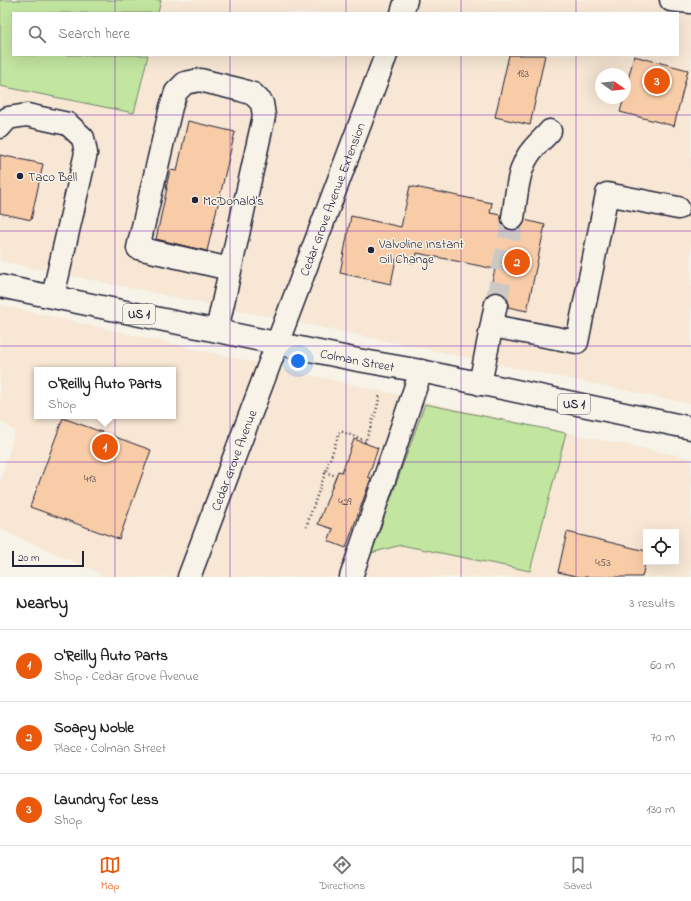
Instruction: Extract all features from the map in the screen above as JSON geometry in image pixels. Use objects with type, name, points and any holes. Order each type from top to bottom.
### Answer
[{"type":"main road","points":[[402,12],[406,0]]},
{"type":"main road","points":[[671,0],[691,2]]},
{"type":"main road","name":"Cedar Grove Avenue Extension","points":[[277,343],[386,56]]},
{"type":"main road","points":[[216,330],[230,269],[264,116],[262,103],[253,94],[200,80],[185,83],[176,92],[171,107],[138,248],[230,269]]},
{"type":"main road","points":[[0,127],[8,118],[27,115],[68,124],[83,138],[86,153],[53,296]]},
{"type":"main road","points":[[513,218],[524,163],[532,150],[550,131]]},
{"type":"main road","points":[[492,326],[577,342],[607,194],[678,208]]},
{"type":"main road","name":"Colman Street","points":[[0,286],[420,371],[691,428]]},
{"type":"main road","points":[[480,384],[496,304]]},
{"type":"main road","name":"Cedar Grove Avenue","points":[[189,577],[277,343]]},
{"type":"main road","points":[[351,577],[420,371]]},
{"type":"path","points":[[306,527],[340,431],[366,442],[378,408],[380,394]]},
{"type":"path","points":[[326,472],[336,476]]},
{"type":"shaded area","points":[[161,0],[691,0],[691,404],[0,261],[0,86],[134,113],[148,56],[679,56],[679,12],[158,12]]},
{"type":"shaded area","points":[[0,305],[566,433],[691,458],[691,577],[102,577],[97,572],[0,529],[0,483],[15,431],[0,421]]},
{"type":"green space","points":[[0,0],[161,0],[158,12],[12,12],[12,56],[148,56],[134,113],[0,86]]},
{"type":"green space","points":[[425,404],[566,433],[530,571],[401,545],[371,553]]},
{"type":"building","points":[[509,56],[545,56],[530,125],[495,117]]},
{"type":"building","points":[[634,56],[688,70],[674,126],[620,112],[622,104],[631,104],[631,68]]},
{"type":"building","name":"McDonald's","points":[[188,121],[235,132],[207,251],[156,239],[170,170],[177,171]]},
{"type":"building","name":"Taco Bell","points":[[0,155],[43,164],[31,220],[0,213]]},
{"type":"building","points":[[410,186],[492,203],[490,213],[501,215],[502,223],[506,228],[511,230],[518,229],[523,225],[525,220],[545,225],[527,311],[508,307],[508,300],[504,294],[492,292],[489,294],[495,269],[417,253],[415,263],[396,259],[391,284],[340,273],[351,216],[401,227]]},
{"type":"building","points":[[63,419],[151,450],[119,539],[30,507]]},
{"type":"building","points":[[354,439],[378,448],[368,477],[371,478],[346,548],[328,541],[333,529],[318,524],[338,471],[342,472]]},
{"type":"building","points":[[567,532],[643,550],[643,565],[645,565],[642,577],[580,577],[558,572]]},
{"type":"tunnel","points":[[496,304],[513,218]]},
{"type":"place","name":"Laundry for Less","points":[[657,81]]},
{"type":"place","name":"Taco Bell","points":[[20,176]]},
{"type":"place","name":"McDonald's","points":[[195,200]]},
{"type":"place","name":"Valvoline Instant Oil Change","points":[[371,250]]},
{"type":"place","name":"Soapy Noble","points":[[517,262]]},
{"type":"place","name":"O'Reilly Auto Parts","points":[[105,447]]}]
